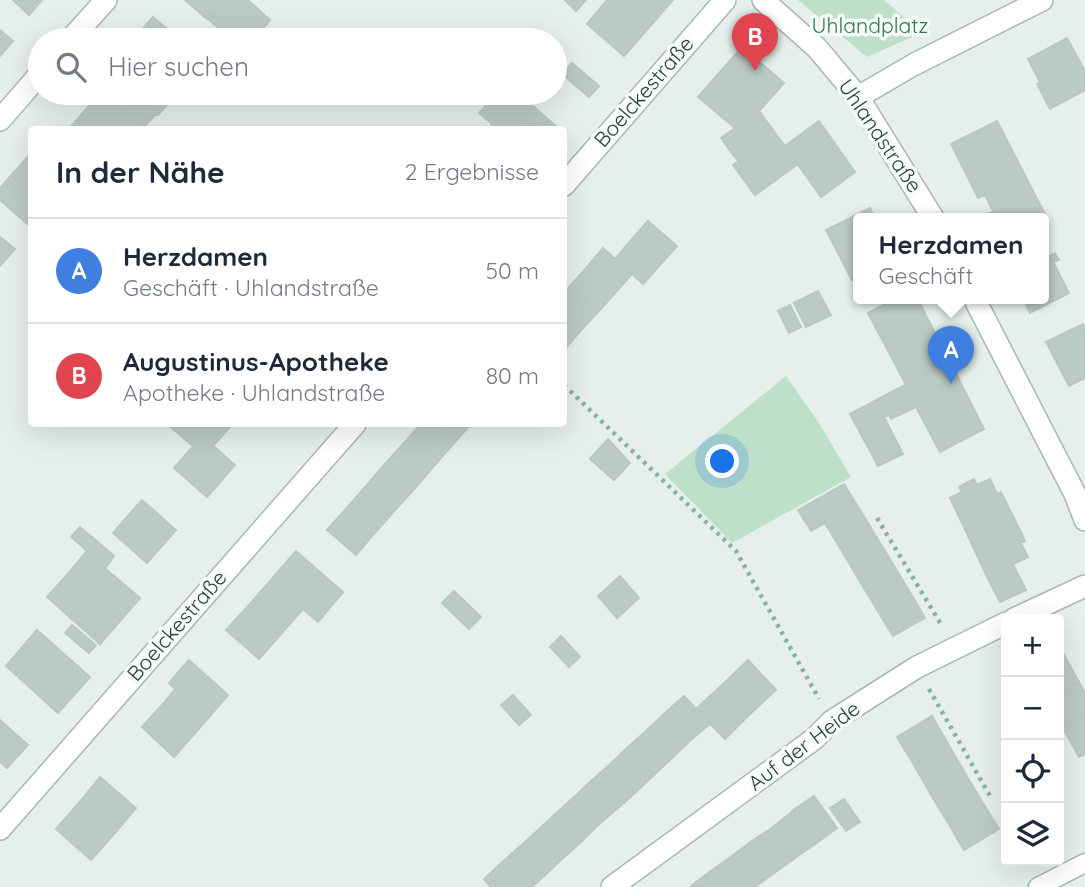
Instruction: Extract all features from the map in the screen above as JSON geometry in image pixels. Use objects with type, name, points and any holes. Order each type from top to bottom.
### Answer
[{"type":"street","points":[[81,28],[106,0]]},
{"type":"street","name":"Boelckestraße","points":[[567,182],[725,0]]},
{"type":"street","name":"Uhlandstraße","points":[[762,0],[817,48],[858,97],[930,213]]},
{"type":"street","points":[[858,97],[913,65],[1042,0]]},
{"type":"street","points":[[0,120],[28,88]]},
{"type":"street","points":[[977,304],[1075,494],[1085,520]]},
{"type":"street","name":"Boelckestraße","points":[[0,829],[352,427]]},
{"type":"street","points":[[1025,614],[1085,586]]},
{"type":"street","name":"Auf der Heide","points":[[612,887],[814,739],[832,722],[917,667],[1001,625]]},
{"type":"lane","points":[[1038,887],[1085,863]]},
{"type":"path","points":[[567,388],[736,551],[832,722]]},
{"type":"path","points":[[877,518],[954,648]]},
{"type":"path","points":[[917,667],[990,796]]},
{"type":"green space","name":"Uhlandplatz","points":[[798,0],[884,0],[908,21],[912,37],[867,57]]},
{"type":"green space","points":[[786,376],[819,423],[851,477],[732,543],[665,474]]},
{"type":"building","points":[[13,0],[42,0],[29,15]]},
{"type":"building","points":[[185,0],[224,0],[207,19]]},
{"type":"building","points":[[224,0],[248,0],[270,20],[263,28],[219,28],[208,19]]},
{"type":"building","points":[[565,0],[586,0],[576,11]]},
{"type":"building","points":[[607,0],[673,0],[624,56],[587,24]]},
{"type":"building","points":[[153,17],[166,28],[143,28]]},
{"type":"building","points":[[0,30],[13,41],[0,56]]},
{"type":"building","points":[[1067,38],[1085,71],[1085,90],[1050,109],[1028,59]]},
{"type":"building","points":[[742,47],[784,83],[753,118],[735,128],[698,97]]},
{"type":"building","points":[[572,63],[599,86],[589,97],[567,78],[567,68]]},
{"type":"building","points":[[90,105],[118,105],[142,126],[71,126]]},
{"type":"building","points":[[118,105],[146,105],[156,114],[143,126]]},
{"type":"building","points":[[146,105],[167,105],[158,115]]},
{"type":"building","points":[[486,105],[532,105],[556,126],[491,126],[492,124],[479,113]]},
{"type":"building","points":[[759,111],[776,134],[738,161],[721,138],[753,118]]},
{"type":"building","points":[[819,121],[855,172],[821,197],[785,146]]},
{"type":"building","points":[[997,121],[1044,213],[990,213],[993,211],[985,195],[978,198],[951,144]]},
{"type":"building","points":[[776,134],[798,164],[755,195],[733,165]]},
{"type":"building","points":[[28,156],[28,224],[0,200],[0,188]]},
{"type":"building","points":[[870,208],[872,213],[860,213]]},
{"type":"building","points":[[853,216],[852,280],[826,230]]},
{"type":"building","points":[[648,221],[677,246],[660,265],[631,240]]},
{"type":"building","points":[[0,237],[15,249],[0,266]]},
{"type":"building","points":[[631,240],[660,265],[643,284],[615,259]]},
{"type":"building","points":[[603,248],[632,274],[615,293],[587,267]]},
{"type":"building","points":[[1055,253],[1059,260],[1053,262],[1069,293],[1049,303],[1049,256]]},
{"type":"building","points":[[587,267],[615,293],[599,311],[570,286]]},
{"type":"building","points":[[570,286],[599,311],[582,329],[567,316],[567,290]]},
{"type":"building","points":[[818,291],[831,315],[806,327],[794,303]]},
{"type":"building","points":[[885,304],[920,304],[950,362],[906,385],[868,313]]},
{"type":"building","points":[[1026,304],[1048,304],[1030,313]]},
{"type":"building","points":[[790,305],[801,327],[789,333],[778,311]]},
{"type":"building","points":[[567,316],[582,329],[567,347]]},
{"type":"building","points":[[1083,324],[1085,378],[1069,386],[1046,342]]},
{"type":"building","points":[[950,362],[984,429],[940,452],[916,407],[891,419],[880,398]]},
{"type":"building","points":[[880,398],[889,415],[884,417],[903,454],[878,466],[850,414]]},
{"type":"building","points":[[171,427],[230,427],[213,446],[202,436],[193,446]]},
{"type":"building","points":[[418,427],[440,427],[456,441],[439,460],[411,435]]},
{"type":"building","points":[[440,427],[468,427],[456,441]]},
{"type":"building","points":[[411,435],[439,460],[423,479],[394,454]]},
{"type":"building","points":[[202,436],[235,465],[207,497],[174,468]]},
{"type":"building","points":[[608,439],[630,463],[614,480],[590,459]]},
{"type":"building","points":[[394,454],[423,479],[406,498],[377,473]]},
{"type":"building","points":[[377,473],[406,498],[389,517],[361,492]]},
{"type":"building","points":[[974,479],[977,485],[990,479],[997,494],[1001,492],[1013,516],[969,538],[950,498],[962,492],[959,487]]},
{"type":"building","points":[[844,484],[874,533],[842,551],[825,523],[811,531],[798,510]]},
{"type":"building","points":[[361,492],[389,517],[372,536],[344,511]]},
{"type":"building","points":[[142,500],[176,530],[147,563],[113,533]]},
{"type":"building","points":[[344,511],[372,536],[356,555],[327,530]]},
{"type":"building","points":[[1013,516],[1025,541],[1021,543],[1028,557],[987,577],[969,538]]},
{"type":"building","points":[[80,527],[114,556],[106,567],[71,537]]},
{"type":"building","points":[[874,533],[891,561],[859,580],[842,551]]},
{"type":"building","points":[[296,551],[343,592],[318,622],[270,581]]},
{"type":"building","points":[[86,552],[140,598],[120,621],[67,575]]},
{"type":"building","points":[[891,561],[908,589],[876,608],[859,580]]},
{"type":"building","points":[[1013,564],[1026,590],[1000,602],[987,577]]},
{"type":"building","points":[[67,575],[120,621],[100,644],[47,597]]},
{"type":"building","points":[[620,576],[639,598],[617,618],[598,596]]},
{"type":"building","points":[[270,581],[303,609],[281,634],[249,605]]},
{"type":"building","points":[[908,589],[925,618],[893,636],[876,608]]},
{"type":"building","points":[[454,591],[481,617],[469,629],[442,603]]},
{"type":"building","points":[[249,605],[281,634],[259,659],[226,630]]},
{"type":"building","points":[[72,625],[96,645],[89,653],[65,633]]},
{"type":"building","points":[[37,630],[90,677],[58,713],[6,666]]},
{"type":"building","points":[[561,636],[580,657],[569,667],[550,647]]},
{"type":"building","points":[[1064,655],[1079,682],[1064,690]]},
{"type":"building","points":[[189,660],[228,695],[196,732],[163,704],[175,689],[169,683]]},
{"type":"building","points":[[748,660],[776,690],[750,714],[722,685]]},
{"type":"building","points":[[1079,682],[1085,693],[1085,716],[1064,727],[1064,690]]},
{"type":"building","points":[[722,685],[750,714],[725,739],[696,709]]},
{"type":"building","points":[[513,695],[531,715],[519,725],[501,705]]},
{"type":"building","points":[[684,696],[710,724],[691,740],[665,713]]},
{"type":"building","points":[[163,704],[196,732],[174,757],[142,727]]},
{"type":"building","points":[[665,713],[691,740],[672,758],[647,730]]},
{"type":"building","points":[[932,716],[948,744],[914,765],[897,737]]},
{"type":"building","points":[[1085,716],[1085,754],[1079,757],[1064,727]]},
{"type":"building","points":[[0,720],[28,745],[7,768],[0,762]]},
{"type":"building","points":[[647,730],[672,758],[654,775],[628,747]]},
{"type":"building","points":[[948,744],[965,773],[930,793],[914,765]]},
{"type":"building","points":[[628,747],[654,775],[636,792],[609,765]]},
{"type":"building","points":[[609,765],[636,792],[617,809],[591,781]]},
{"type":"building","points":[[965,773],[981,800],[947,821],[930,793]]},
{"type":"building","points":[[100,777],[136,808],[114,834],[78,804]]},
{"type":"building","points":[[591,781],[617,809],[598,825],[573,798]]},
{"type":"building","points":[[814,796],[837,828],[815,844],[792,811]]},
{"type":"building","points":[[573,798],[598,825],[580,843],[554,815]]},
{"type":"building","points":[[844,799],[860,822],[846,831],[830,808]]},
{"type":"building","points":[[981,800],[999,829],[964,850],[947,821]]},
{"type":"building","points":[[78,804],[114,834],[91,860],[56,829]]},
{"type":"building","points":[[792,812],[815,844],[795,858],[773,827]]},
{"type":"building","points":[[554,815],[580,843],[561,860],[536,832]]},
{"type":"building","points":[[773,827],[795,858],[774,873],[752,841]]},
{"type":"building","points":[[536,832],[561,860],[543,877],[517,849]]},
{"type":"building","points":[[752,841],[774,873],[755,887],[732,856]]},
{"type":"building","points":[[517,849],[543,877],[532,887],[517,887],[498,866]]},
{"type":"building","points":[[732,856],[753,887],[723,887],[711,871]]},
{"type":"building","points":[[498,866],[517,887],[491,887],[484,879]]},
{"type":"building","points":[[711,871],[723,887],[691,887],[691,886]]},
{"type":"place","name":"Augustinus-Apotheke","points":[[755,71]]},
{"type":"place","name":"Herzdamen","points":[[951,384]]}]
